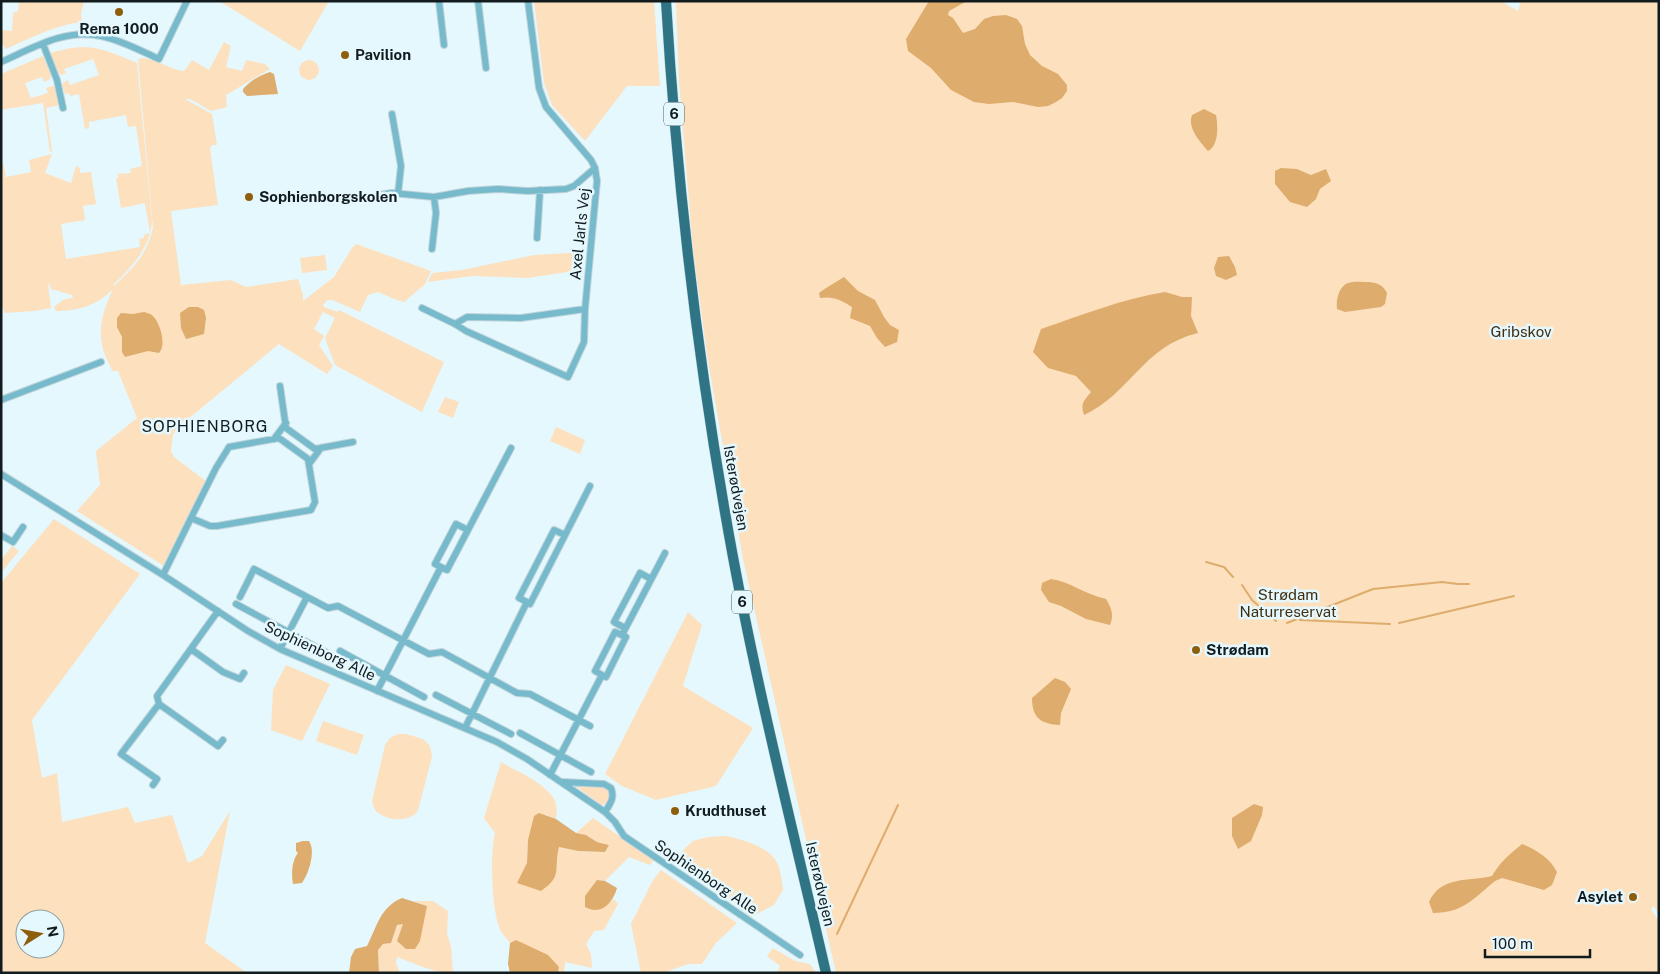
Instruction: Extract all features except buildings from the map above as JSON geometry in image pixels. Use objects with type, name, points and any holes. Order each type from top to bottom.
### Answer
[{"type":"highway","name":"Isterødvejen","points":[[666,1],[682,209],[714,448],[733,559],[764,707],[826,973]]},
{"type":"street","points":[[2,59],[60,37],[90,34],[114,40],[159,59],[187,1]]},
{"type":"street","points":[[439,1],[444,46]]},
{"type":"street","points":[[478,1],[486,68]]},
{"type":"street","name":"Axel Jarls Vej","points":[[422,308],[466,331],[568,376],[584,342],[585,309],[597,181],[595,168],[591,160],[546,107],[539,88],[528,1]]},
{"type":"street","points":[[43,44],[57,80],[63,108]]},
{"type":"street","points":[[392,114],[401,166],[398,194]]},
{"type":"street","points":[[366,197],[392,193],[434,197],[476,190],[566,189],[574,186],[595,168]]},
{"type":"street","points":[[537,238],[540,190]]},
{"type":"street","points":[[432,248],[436,213],[434,197]]},
{"type":"street","points":[[455,324],[467,317],[521,318],[585,309]]},
{"type":"street","points":[[1,400],[101,362]]},
{"type":"street","points":[[280,386],[286,428],[315,449],[353,442]]},
{"type":"street","points":[[274,439],[286,423]]},
{"type":"street","points":[[164,575],[216,468],[229,447],[280,438],[308,459],[315,502],[311,510],[216,526],[210,526],[192,518]]},
{"type":"street","points":[[309,464],[321,448]]},
{"type":"street","points":[[468,530],[456,524],[436,564],[447,570],[468,530],[511,448]]},
{"type":"street","name":"Sophienborg Alle","points":[[1,474],[164,575],[218,612],[280,649],[497,742],[562,782],[605,812],[624,836],[800,955]]},
{"type":"street","points":[[565,535],[554,530],[519,598],[530,604],[590,486]]},
{"type":"street","points":[[1,535],[13,542],[23,527]]},
{"type":"street","points":[[622,635],[665,553]]},
{"type":"street","points":[[377,691],[441,566]]},
{"type":"street","points":[[240,596],[254,570],[328,608],[338,606],[429,654],[442,652],[517,693],[530,694],[590,726]]},
{"type":"street","points":[[625,628],[614,622],[640,573],[652,579]]},
{"type":"street","points":[[280,649],[307,597]]},
{"type":"street","points":[[464,728],[526,602]]},
{"type":"street","points":[[236,604],[329,654]]},
{"type":"street","points":[[218,612],[157,696],[159,704],[218,746],[223,740]]},
{"type":"street","points":[[615,632],[626,637],[606,677],[602,675],[595,671],[615,632]]},
{"type":"street","points":[[191,649],[223,672],[240,679],[244,673]]},
{"type":"street","points":[[340,651],[424,697]]},
{"type":"street","points":[[550,775],[602,675]]},
{"type":"street","points":[[436,695],[511,734]]},
{"type":"street","points":[[153,785],[157,779],[121,754],[159,704]]},
{"type":"street","points":[[520,733],[592,772]]},
{"type":"street","name":"Sophienborg Alle","points":[[562,782],[604,784],[611,788],[614,795],[605,812]]},
{"type":"green space","points":[[19,1],[84,1],[81,13],[82,22],[53,29],[6,49],[1,42],[1,30],[12,31],[13,13],[18,11]]},
{"type":"green space","points":[[219,1],[329,1],[300,51]]},
{"type":"green space","points":[[534,1],[654,1],[660,86],[627,86],[585,141],[552,105],[544,83]]},
{"type":"green space","name":"Strødam Naturreservat","points":[[676,1],[1501,1],[1518,11],[1521,1],[1659,1],[1659,915],[1654,906],[1651,909],[1659,922],[1659,973],[836,973],[743,559],[708,361],[693,250],[679,81]],"holes":[[[1297,169],[1311,175],[1320,189],[1316,199]]]},
{"type":"green space","points":[[224,42],[231,46],[226,67],[242,71],[246,60],[265,64],[270,69],[226,95],[227,107],[211,111],[190,99],[185,99],[212,114],[217,145],[212,145],[210,149],[218,205],[171,211],[181,285],[231,280],[246,287],[298,279],[303,301],[334,277],[356,244],[431,271],[425,284],[404,302],[378,292],[368,295],[360,312],[332,300],[327,300],[323,305],[324,307],[338,312],[339,310],[444,362],[422,412],[335,365],[325,338],[335,318],[323,312],[314,329],[324,336],[319,345],[333,366],[327,374],[279,344],[182,424],[173,434],[171,451],[174,457],[207,482],[164,566],[77,511],[100,485],[96,451],[137,418],[118,371],[112,371],[101,337],[105,309],[113,289],[107,295],[88,306],[73,310],[56,311],[54,307],[63,300],[73,297],[72,295],[51,289],[48,284],[51,308],[5,313],[1,305],[1,163],[3,162],[6,177],[31,172],[29,160],[52,154],[45,173],[71,183],[76,166],[80,168],[80,173],[91,172],[96,204],[83,206],[85,220],[61,224],[66,259],[140,247],[139,239],[144,238],[144,235],[150,233],[139,256],[113,285],[139,260],[147,246],[153,228],[138,59],[149,59],[184,71],[192,60],[209,70]]},
{"type":"green space","points":[[75,48],[95,48],[137,63],[152,221],[150,233],[145,203],[121,208],[116,178],[118,178],[118,174],[131,173],[130,169],[142,166],[136,126],[128,127],[126,115],[89,122],[89,128],[85,129],[79,94],[70,96],[69,93],[65,94],[62,85],[68,80],[70,85],[99,75],[93,59],[64,69],[66,73],[62,75],[58,73],[50,53]]},
{"type":"green space","points":[[43,56],[51,75],[50,79],[44,82],[42,77],[25,83],[31,98],[48,93],[46,88],[55,87],[59,105],[46,108],[52,151],[50,152],[43,103],[1,110],[1,74]]},
{"type":"green space","points":[[305,60],[313,60],[319,66],[319,74],[313,80],[305,80],[299,74],[299,66]]},
{"type":"green space","points":[[577,253],[580,270],[528,278],[472,276],[428,282],[432,273],[462,270],[534,255]]},
{"type":"green space","points":[[325,255],[327,270],[302,273],[300,258]]},
{"type":"green space","points":[[445,397],[459,402],[453,418],[438,412]]},
{"type":"green space","points":[[556,427],[585,440],[580,454],[550,441]]},
{"type":"green space","points":[[54,519],[140,574],[32,720],[42,778],[57,773],[62,822],[128,807],[135,823],[172,815],[188,863],[202,856],[230,811],[205,943],[247,973],[1,973],[1,583]]},
{"type":"green space","points":[[12,546],[19,551],[1,573],[1,560]]},
{"type":"green space","points":[[688,612],[702,625],[683,686],[753,728],[716,786],[656,800],[622,786],[605,774]]},
{"type":"green space","points":[[286,665],[330,684],[302,741],[271,730],[273,690]]},
{"type":"green space","points":[[323,721],[364,735],[357,755],[316,741]]},
{"type":"green space","points":[[398,734],[406,734],[423,739],[430,746],[432,757],[418,810],[415,814],[405,819],[393,819],[381,815],[375,810],[372,801],[385,745],[390,738]]},
{"type":"green space","points":[[501,762],[541,785],[554,798],[556,804],[556,819],[546,815],[528,840],[527,863],[523,873],[557,870],[556,857],[559,847],[578,851],[605,852],[609,845],[597,842],[586,835],[576,833],[593,818],[654,860],[650,865],[629,857],[605,881],[597,880],[609,903],[614,899],[618,904],[604,930],[594,931],[586,944],[591,954],[592,968],[565,962],[564,973],[558,973],[559,967],[516,940],[510,943],[501,931],[495,910],[492,882],[492,854],[495,833],[484,818]]},
{"type":"green space","points":[[573,784],[605,787],[610,792],[610,799],[607,803],[601,805]]},
{"type":"green space","points":[[727,836],[749,842],[764,849],[779,867],[783,890],[774,905],[751,917],[678,855],[693,841],[708,837]]},
{"type":"green space","points":[[661,870],[737,923],[715,944],[702,964],[688,964],[663,973],[641,973],[631,924],[653,880]]},
{"type":"green space","points":[[413,901],[433,901],[448,911],[447,933],[451,947],[453,972],[431,970],[397,957],[396,963],[400,973],[379,973],[378,950],[383,944],[391,943],[397,925],[404,923],[400,933],[427,906]]},
{"type":"green space","points":[[773,948],[795,961],[810,964],[816,973],[777,973],[780,966],[767,956]]},
{"type":"shaded area","points":[[929,1],[967,1],[949,11],[948,15],[953,18],[963,33],[975,29],[984,19],[993,16],[1006,15],[1017,19],[1022,26],[1025,44],[1030,55],[1042,66],[1058,74],[1067,85],[1067,91],[1056,102],[1048,106],[1038,107],[1013,102],[989,104],[974,102],[951,90],[931,68],[908,51],[906,39]]},
{"type":"shaded area","points":[[270,72],[274,74],[278,94],[247,96],[243,92],[243,89],[252,81]]},
{"type":"shaded area","points":[[1204,109],[1216,115],[1217,119],[1216,140],[1208,151],[1195,134],[1191,125],[1192,115]]},
{"type":"shaded area","points":[[1281,168],[1297,169],[1311,175],[1326,169],[1331,181],[1320,189],[1316,199],[1307,207],[1290,202],[1275,184],[1275,171]]},
{"type":"shaded area","points":[[1229,256],[1237,275],[1226,280],[1216,276],[1214,268],[1218,257]]},
{"type":"shaded area","points":[[844,277],[858,291],[875,300],[890,325],[899,330],[897,342],[885,347],[870,326],[850,318],[852,307],[837,299],[820,298],[819,293]]},
{"type":"shaded area","points":[[1353,282],[1369,282],[1384,288],[1387,293],[1385,304],[1381,307],[1345,312],[1337,309],[1338,294],[1345,285]]},
{"type":"shaded area","points":[[1165,292],[1182,297],[1192,297],[1191,316],[1198,333],[1179,339],[1163,348],[1113,395],[1100,406],[1084,415],[1083,405],[1091,392],[1076,376],[1048,368],[1033,352],[1041,329],[1118,303]]},
{"type":"shaded area","points":[[189,307],[198,307],[204,310],[206,318],[204,334],[186,339],[181,328],[180,313]]},
{"type":"shaded area","points":[[144,312],[152,315],[158,323],[162,334],[161,349],[159,353],[148,351],[125,357],[122,352],[122,337],[117,327],[117,318],[121,313],[133,314]]},
{"type":"shaded area","points":[[1051,579],[1106,599],[1112,612],[1110,625],[1086,619],[1049,602],[1041,590],[1042,583]]},
{"type":"shaded area","points":[[1055,678],[1065,682],[1071,689],[1061,713],[1060,725],[1043,722],[1036,716],[1032,705],[1032,698]]},
{"type":"shaded area","points":[[1254,804],[1263,807],[1262,815],[1251,841],[1238,849],[1232,836],[1232,818]]},
{"type":"shaded area","points":[[539,813],[556,819],[576,833],[586,835],[597,842],[609,845],[605,852],[578,851],[559,847],[555,876],[541,891],[517,883],[527,863],[528,840],[534,816]]},
{"type":"shaded area","points":[[309,841],[311,845],[311,862],[302,883],[293,884],[292,867],[298,853],[296,851],[296,843]]},
{"type":"shaded area","points":[[1522,844],[1542,855],[1554,867],[1557,872],[1552,885],[1544,890],[1502,878],[1495,881],[1460,908],[1433,913],[1429,902],[1434,893],[1441,887],[1456,881],[1492,876],[1502,862]]},
{"type":"shaded area","points":[[597,880],[605,881],[617,888],[613,899],[606,906],[596,910],[585,907],[585,896]]},
{"type":"shaded area","points":[[402,898],[427,906],[420,941],[415,949],[406,949],[397,941],[403,924],[397,925],[391,943],[383,944],[378,950],[379,973],[349,973],[351,957],[355,949],[367,946],[384,912]]},
{"type":"shaded area","points":[[516,940],[548,955],[559,967],[558,973],[510,973],[508,964],[510,943]]},
{"type":"waterway","points":[[1206,562],[1224,567],[1233,577]]},
{"type":"waterway","points":[[1287,623],[1373,589],[1442,582],[1469,584]]},
{"type":"waterway","points":[[1242,585],[1252,600],[1276,621]]},
{"type":"waterway","points":[[1399,623],[1514,596]]},
{"type":"waterway","points":[[1300,620],[1390,624]]},
{"type":"waterway","points":[[837,934],[898,805]]},
{"type":"place","name":"Rema 1000","points":[[119,12]]},
{"type":"place","name":"Pavilion","points":[[345,55]]},
{"type":"place","name":"Sophienborgskolen","points":[[249,197]]},
{"type":"place","name":"Strødam","points":[[1196,650]]},
{"type":"place","name":"Krudthuset","points":[[675,811]]},
{"type":"place","name":"Asylet","points":[[1633,897]]},
{"type":"district","name":"SOPHIENBORG","points":[[205,426]]},
{"type":"park label","name":"Gribskov","points":[[1521,332]]}]
